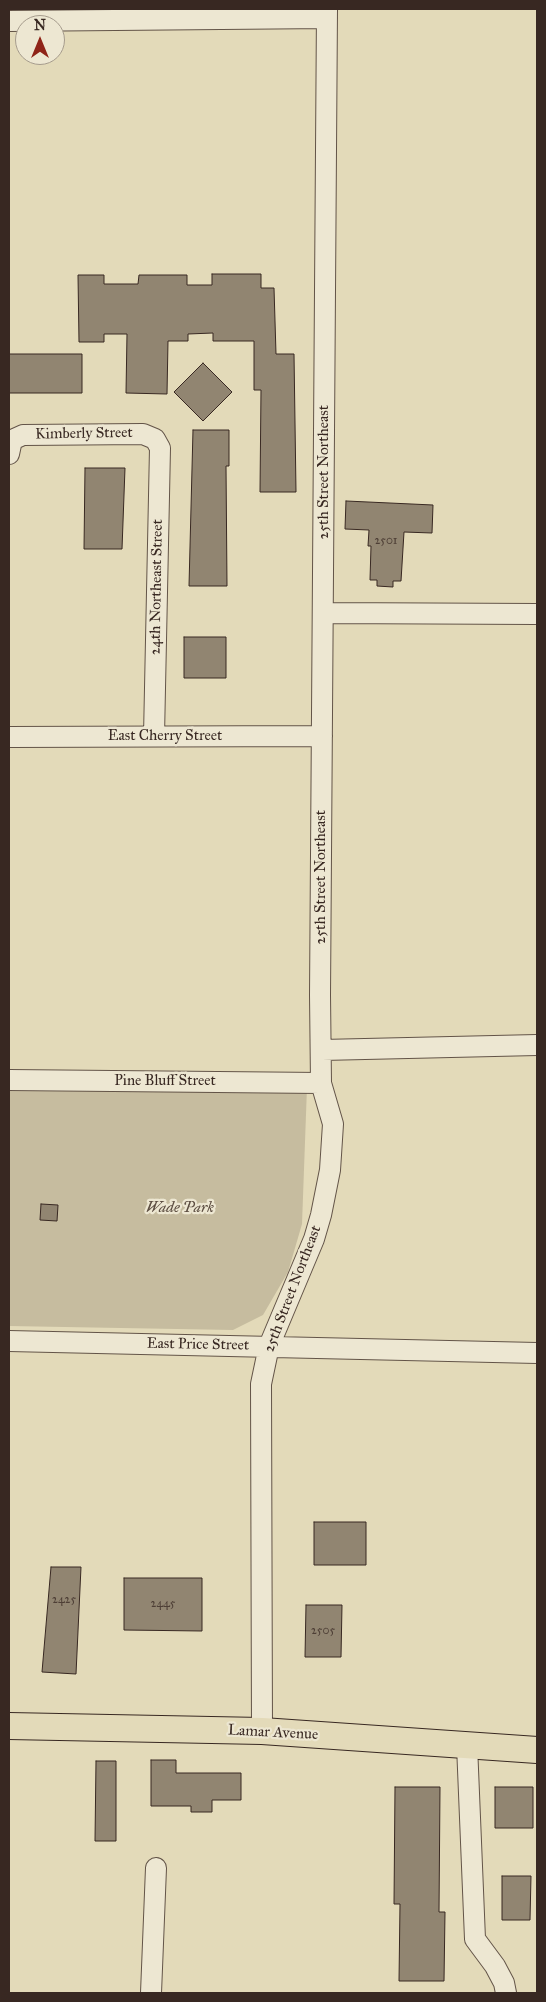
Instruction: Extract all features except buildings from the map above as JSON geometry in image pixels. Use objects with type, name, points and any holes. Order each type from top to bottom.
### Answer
[{"type":"main road","name":"Lamar Avenue","points":[[9,1726],[262,1731],[537,1750]]},
{"type":"street","points":[[9,21],[327,13]]},
{"type":"street","name":"25th Street Northeast","points":[[262,1731],[261,1384],[269,1346],[314,1239],[321,1215],[330,1170],[333,1124],[321,1082],[327,13]]},
{"type":"street","name":"Kimberly Street","points":[[11,447],[23,435],[142,434],[155,439]]},
{"type":"street","name":"24th Northeast Street","points":[[154,736],[160,448],[155,439]]},
{"type":"street","points":[[323,613],[537,614]]},
{"type":"street","name":"East Cherry Street","points":[[9,737],[322,736]]},
{"type":"street","points":[[322,1050],[537,1046]]},
{"type":"street","name":"Pine Bluff Street","points":[[9,1080],[321,1082]]},
{"type":"street","name":"East Price Street","points":[[9,1341],[537,1354]]},
{"type":"street","points":[[467,1745],[475,1939],[495,1966],[504,1983],[506,1993]]},
{"type":"street","points":[[151,1993],[156,1868]]},
{"type":"green space","name":"Wade Park","points":[[9,1087],[307,1087],[302,1224],[288,1272],[263,1315],[233,1330],[9,1326]]}]
